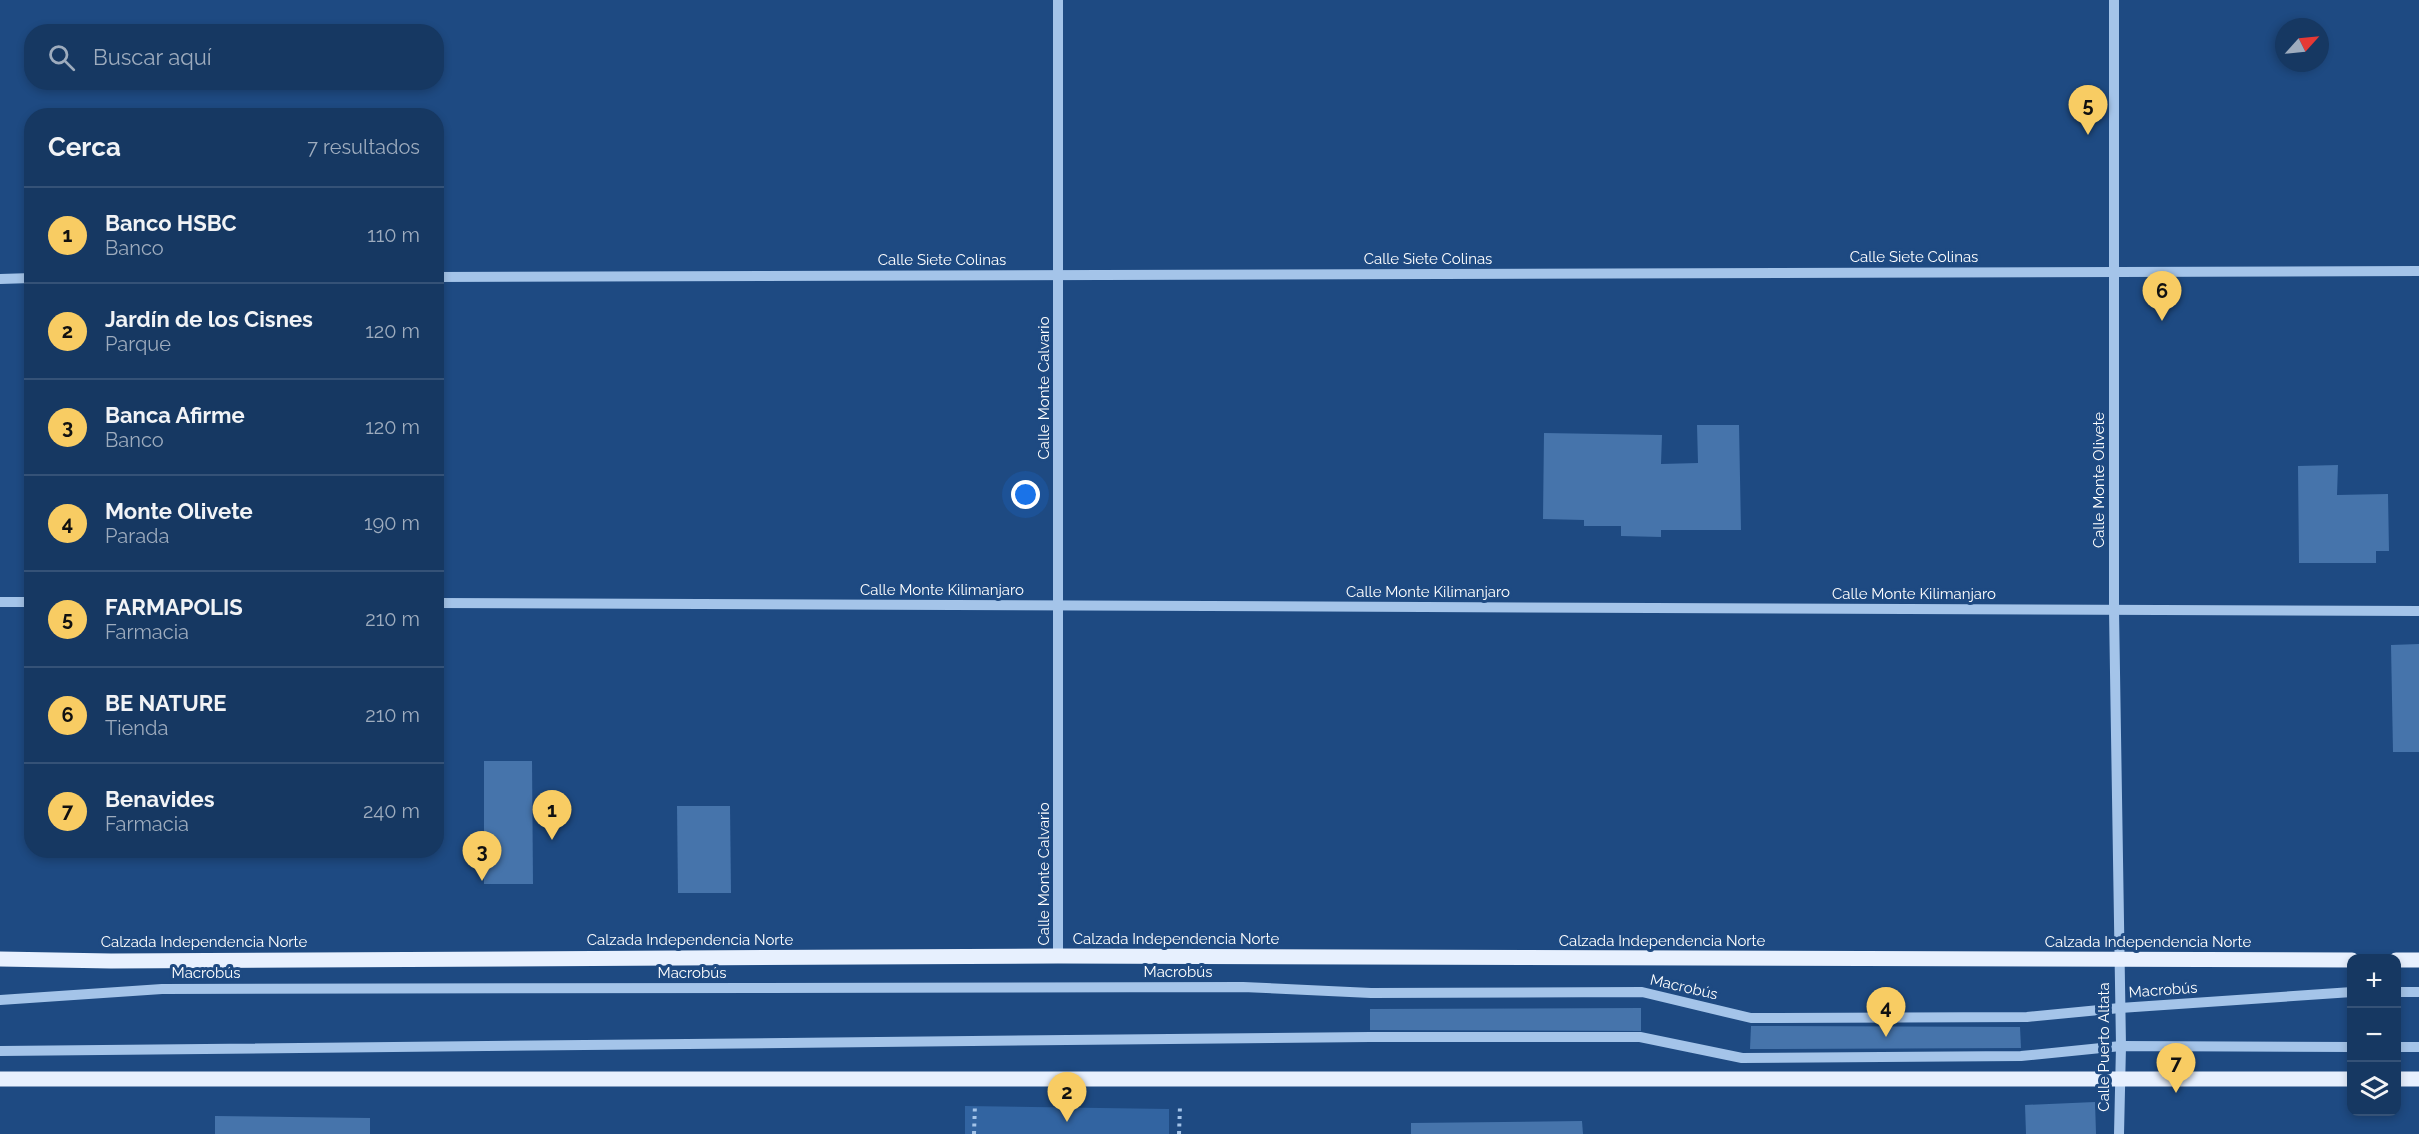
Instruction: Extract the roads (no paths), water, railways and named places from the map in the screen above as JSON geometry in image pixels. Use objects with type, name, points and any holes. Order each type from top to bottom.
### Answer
[{"type":"main road","name":"Calzada Independencia Norte","points":[[0,959],[135,961],[1058,956],[2347,960]]},
{"type":"main road","points":[[2401,960],[2419,960]]},
{"type":"main road","points":[[0,1079],[2347,1079]]},
{"type":"main road","points":[[2401,1079],[2419,1079]]},
{"type":"street","name":"Calle Monte Calvario","points":[[1058,0],[1060,606],[1058,956]]},
{"type":"street","name":"Calle Monte Olivete","points":[[2114,0],[2114,610],[2118,961]]},
{"type":"street","name":"Calle Siete Colinas","points":[[444,277],[2419,271]]},
{"type":"street","points":[[0,279],[24,278]]},
{"type":"street","points":[[0,602],[24,602]]},
{"type":"street","name":"Calle Monte Kilimanjaro","points":[[444,603],[2419,611]]},
{"type":"street","name":"Calle Puerto Altata","points":[[2118,961],[2121,1046],[2119,1134]]},
{"type":"street","name":"Macrobús","points":[[0,1000],[162,988],[1243,987],[1371,993],[1642,992],[1751,1018],[2027,1017],[2120,1008],[2347,992]]},
{"type":"street","points":[[2401,992],[2419,992]]},
{"type":"street","points":[[0,1051],[1370,1037],[1640,1037],[1742,1058],[2021,1056],[2121,1046],[2347,1047]]},
{"type":"street","points":[[2401,1047],[2419,1047]]},
{"type":"place","name":"FARMAPOLIS","points":[[2088,135]]},
{"type":"place","name":"BE NATURE","points":[[2162,321]]},
{"type":"place","name":"Banco HSBC","points":[[552,840]]},
{"type":"place","name":"Banca Afirme","points":[[482,881]]},
{"type":"place","name":"Monte Olivete","points":[[1886,1037]]},
{"type":"place","name":"Benavides","points":[[2176,1093]]},
{"type":"place","name":"Jardín de los Cisnes","points":[[1067,1122]]}]
